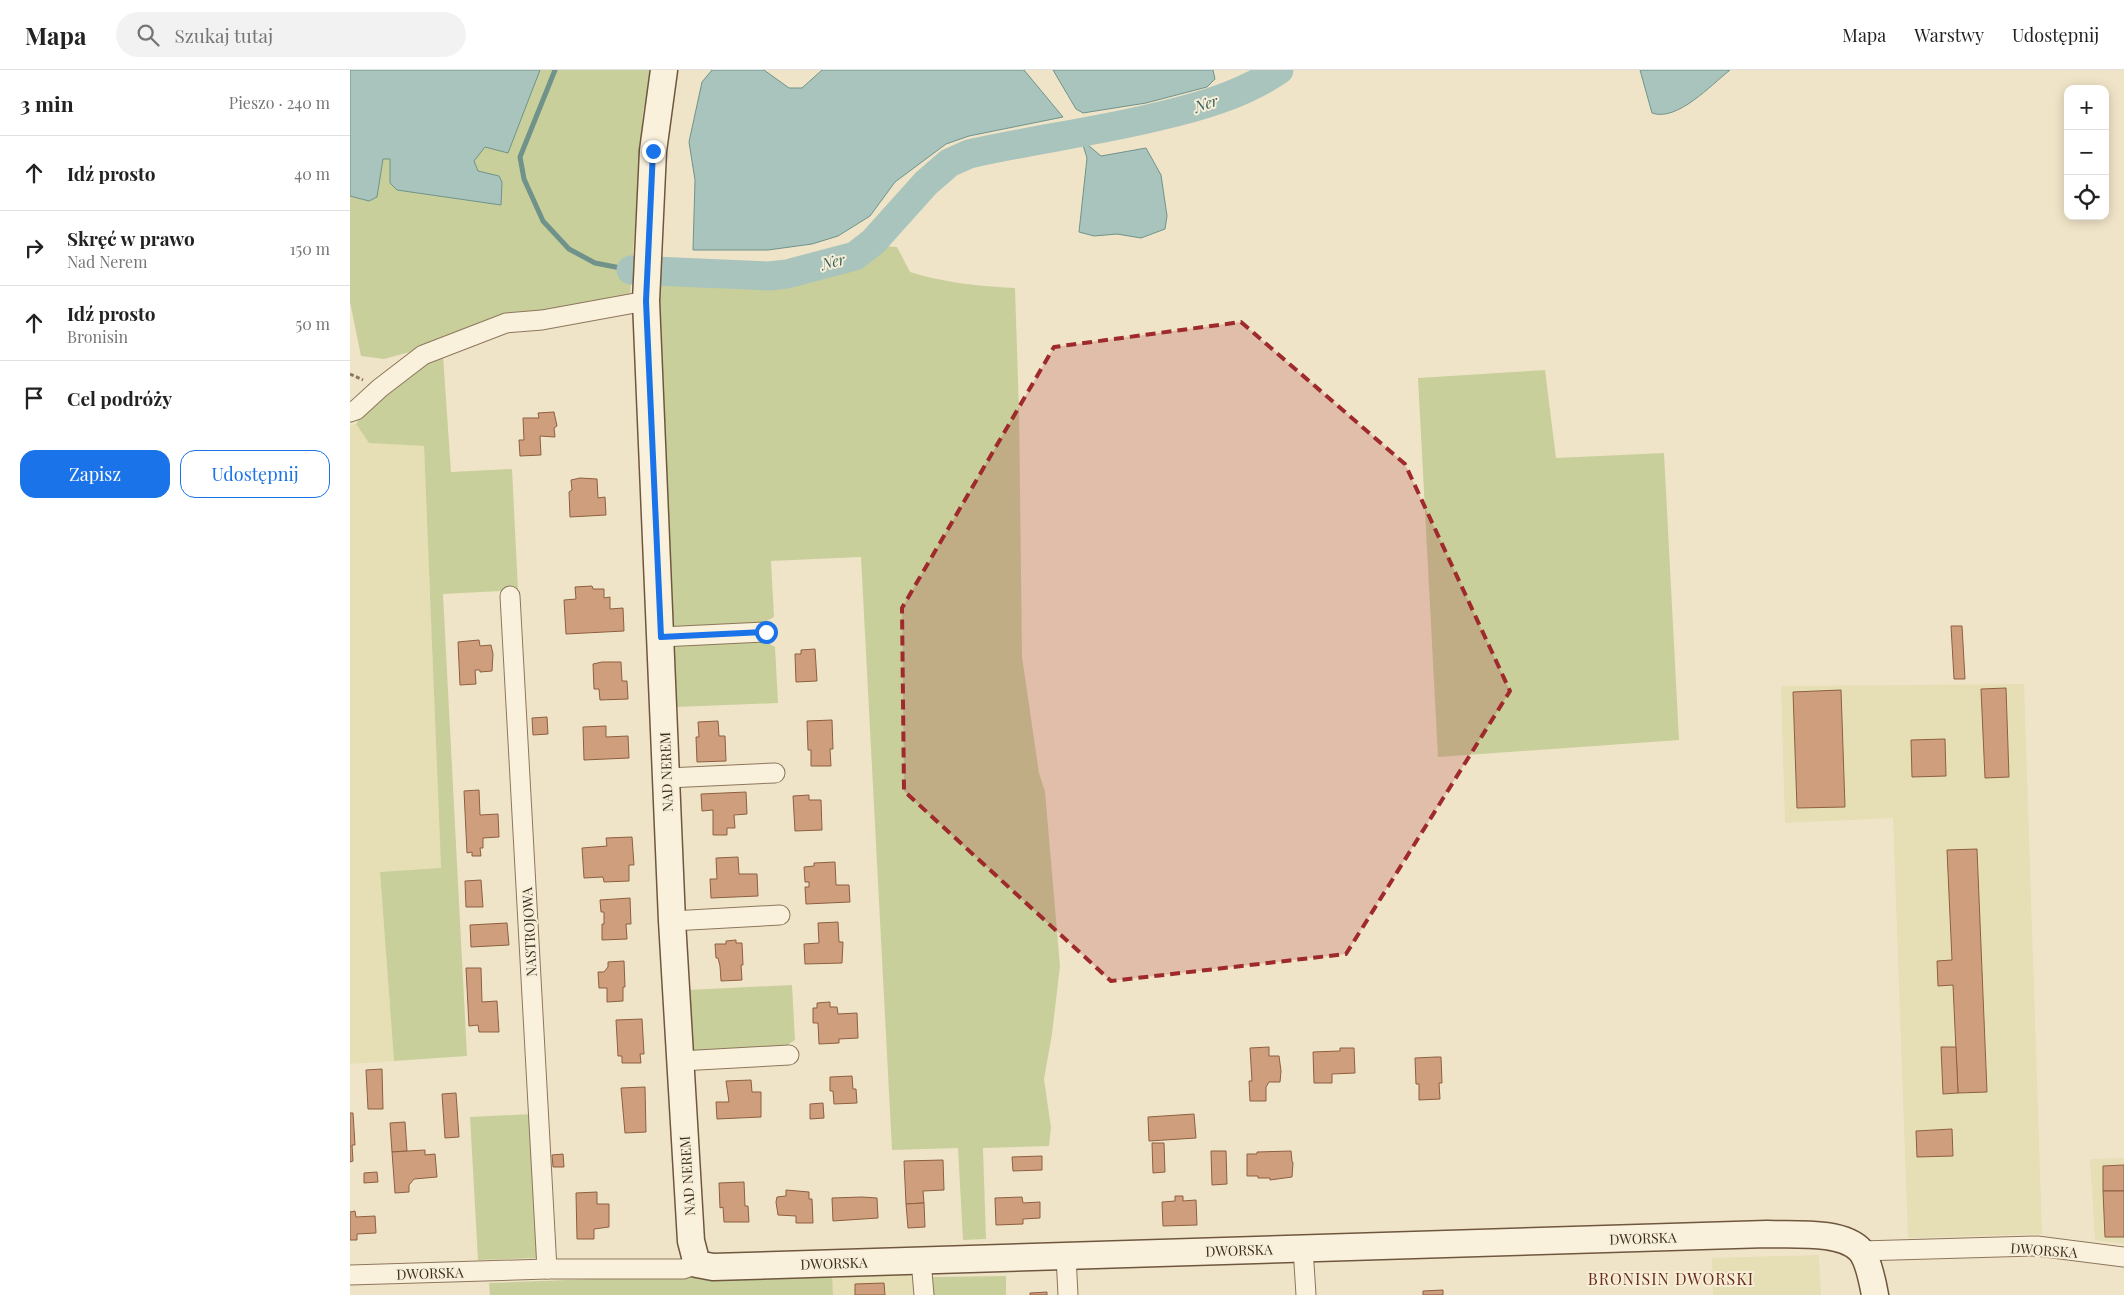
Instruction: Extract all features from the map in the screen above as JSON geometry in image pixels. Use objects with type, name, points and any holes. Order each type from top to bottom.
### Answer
[{"type":"street","name":"NAD NEREM","points":[[664,70],[653,151],[647,281],[672,921],[691,1241],[696,1264]]},
{"type":"street","points":[[350,412],[356,410],[380,388],[423,355],[506,322],[542,320],[647,281]]},
{"type":"street","name":"NASTROJOWA","points":[[510,596],[547,1269]]},
{"type":"street","points":[[661,637],[766,632]]},
{"type":"street","points":[[667,778],[775,773]]},
{"type":"street","points":[[672,921],[780,915]]},
{"type":"street","points":[[680,1061],[788,1056]]},
{"type":"street","name":"DWORSKA","points":[[350,1275],[547,1269],[683,1269],[696,1264],[713,1267],[1768,1234],[1819,1235],[1844,1240],[1861,1251],[2037,1246],[2124,1257]]},
{"type":"street","points":[[1303,1248],[1306,1295]]},
{"type":"street","points":[[1861,1251],[1872,1278],[1875,1295]]},
{"type":"street","points":[[1066,1256],[1068,1295]]},
{"type":"street","points":[[921,1260],[924,1295]]},
{"type":"highlighted area","points":[[1241,322],[1405,464],[1510,691],[1346,954],[1111,981],[904,791],[902,608],[1054,347]]},
{"type":"shaded area","points":[[356,424],[369,443],[424,446],[441,869],[380,873],[394,1061],[350,1064],[350,425]]},
{"type":"shaded area","points":[[2024,684],[2042,1234],[1908,1238],[1893,818],[1785,823],[1781,686]]},
{"type":"shaded area","points":[[2124,1158],[2124,1244],[2095,1240],[2090,1159]]},
{"type":"shaded area","points":[[1819,1255],[1821,1295],[1713,1295],[1712,1258]]},
{"type":"shaded area","points":[[915,1268],[916,1295],[833,1295],[832,1270]]},
{"type":"green space","points":[[350,70],[652,70],[643,112],[630,296],[569,309],[384,359],[361,356],[350,302]]},
{"type":"green space","points":[[883,246],[897,247],[910,272],[962,283],[1015,288],[1019,410],[1022,657],[1039,773],[1045,792],[1060,966],[1052,1034],[1044,1079],[1051,1128],[1049,1146],[983,1148],[986,1239],[963,1240],[958,1148],[892,1150],[861,557],[771,561],[774,617],[759,625],[672,629],[660,356],[659,276],[772,283],[818,271]]},
{"type":"green space","points":[[443,355],[451,472],[512,469],[518,590],[443,594],[467,1056],[394,1061],[380,872],[441,868],[424,446],[369,443],[356,424],[368,406],[418,365]]},
{"type":"green space","points":[[1545,370],[1556,458],[1664,453],[1679,740],[1438,757],[1418,378]]},
{"type":"green space","points":[[762,640],[775,647],[778,703],[676,707],[673,644]]},
{"type":"green space","points":[[792,985],[795,1040],[781,1049],[691,1053],[688,990]]},
{"type":"green space","points":[[532,1114],[539,1258],[478,1260],[470,1117]]},
{"type":"green space","points":[[832,1270],[833,1295],[490,1295],[489,1283]]},
{"type":"green space","points":[[1006,1276],[1006,1295],[934,1295],[933,1277]]},
{"type":"water","points":[[350,70],[540,70],[508,153],[485,147],[474,161],[478,171],[499,176],[502,182],[501,205],[397,190],[390,183],[390,159],[383,159],[377,197],[369,201],[350,196]]},
{"type":"water","points":[[712,70],[764,70],[789,88],[802,88],[822,70],[1024,70],[1063,117],[969,136],[946,144],[895,182],[870,216],[838,236],[812,244],[768,250],[693,250],[695,180],[689,142],[702,82]]},
{"type":"water","points":[[1053,70],[1213,70],[1215,79],[1207,87],[1146,103],[1083,113],[1076,109]]},
{"type":"water","points":[[1640,70],[1730,70],[1693,101],[1672,112],[1662,114],[1652,113]]},
{"type":"water","points":[[1083,145],[1088,145],[1101,156],[1146,148],[1161,175],[1167,216],[1165,229],[1141,238],[1117,234],[1094,236],[1079,232],[1087,158]]},
{"type":"building","points":[[554,412],[557,426],[554,428],[555,437],[540,436],[541,455],[520,456],[519,440],[524,440],[523,418],[539,418],[538,413]]},
{"type":"building","points":[[580,478],[597,479],[598,498],[605,497],[606,515],[570,517],[569,492],[572,490],[571,480]]},
{"type":"building","points":[[592,586],[593,589],[604,589],[604,598],[610,597],[610,609],[623,608],[624,631],[566,634],[564,600],[576,599],[575,587]]},
{"type":"building","points":[[1951,626],[1962,626],[1965,679],[1954,679]]},
{"type":"building","points":[[479,640],[480,646],[491,645],[493,654],[492,671],[480,672],[480,670],[475,670],[476,684],[460,685],[458,642]]},
{"type":"building","points":[[815,649],[817,681],[796,682],[795,654],[801,654],[801,650]]},
{"type":"building","points":[[621,662],[622,681],[627,681],[628,699],[600,700],[599,689],[594,689],[593,664]]},
{"type":"building","points":[[2006,688],[2009,777],[1985,778],[1981,689]]},
{"type":"building","points":[[1841,690],[1845,807],[1797,808],[1793,692]]},
{"type":"building","points":[[547,717],[548,734],[533,735],[532,718]]},
{"type":"building","points":[[832,720],[833,749],[830,749],[831,766],[811,766],[811,750],[808,750],[807,721]]},
{"type":"building","points":[[718,721],[719,736],[725,736],[726,761],[697,762],[696,737],[699,737],[698,722]]},
{"type":"building","points":[[606,726],[606,737],[628,736],[629,758],[584,760],[583,727]]},
{"type":"building","points":[[1945,739],[1946,776],[1912,777],[1911,740]]},
{"type":"building","points":[[479,790],[480,815],[498,814],[499,837],[483,838],[483,848],[480,848],[481,856],[472,856],[472,852],[467,853],[464,791]]},
{"type":"building","points":[[746,792],[747,814],[734,815],[735,828],[727,828],[727,835],[713,835],[713,810],[702,811],[701,794]]},
{"type":"building","points":[[809,795],[809,800],[821,800],[822,830],[795,831],[793,796]]},
{"type":"building","points":[[632,837],[634,865],[629,865],[629,881],[604,882],[603,877],[584,878],[582,848],[607,846],[606,838]]},
{"type":"building","points":[[1977,849],[1987,1092],[1958,1093],[1953,985],[1938,986],[1937,961],[1952,960],[1947,850]]},
{"type":"building","points":[[738,857],[739,874],[757,874],[758,896],[711,898],[710,879],[717,879],[716,858]]},
{"type":"building","points":[[835,862],[836,885],[849,885],[850,902],[806,904],[805,887],[809,887],[809,882],[805,882],[804,867],[814,866],[814,863]]},
{"type":"building","points":[[481,880],[483,907],[466,907],[465,881]]},
{"type":"building","points":[[630,898],[631,924],[626,924],[627,939],[602,940],[604,912],[601,912],[600,900]]},
{"type":"building","points":[[838,922],[839,942],[843,942],[842,963],[805,964],[804,944],[819,943],[818,923]]},
{"type":"building","points":[[507,923],[509,945],[471,947],[470,925]]},
{"type":"building","points":[[736,940],[736,943],[742,943],[742,980],[721,981],[715,944],[726,944],[726,941]]},
{"type":"building","points":[[624,961],[625,987],[623,987],[623,1001],[607,1002],[607,988],[599,988],[598,972],[604,972],[608,967],[608,962]]},
{"type":"building","points":[[466,968],[481,968],[482,1002],[497,1001],[499,1032],[479,1032],[478,1025],[469,1026]]},
{"type":"building","points":[[830,1002],[830,1007],[837,1007],[838,1014],[857,1013],[858,1038],[839,1039],[839,1043],[819,1044],[818,1023],[813,1023],[813,1008],[817,1008],[817,1003]]},
{"type":"building","points":[[642,1019],[644,1054],[640,1054],[641,1063],[622,1063],[622,1056],[618,1056],[616,1020]]},
{"type":"building","points":[[1269,1047],[1269,1056],[1279,1056],[1280,1082],[1269,1082],[1266,1087],[1266,1101],[1250,1101],[1249,1081],[1252,1081],[1250,1048]]},
{"type":"building","points":[[1941,1047],[1956,1047],[1958,1093],[1943,1094]]},
{"type":"building","points":[[1340,1048],[1354,1048],[1355,1073],[1332,1074],[1332,1083],[1314,1083],[1313,1052],[1340,1051]]},
{"type":"building","points":[[1441,1057],[1442,1083],[1439,1083],[1440,1099],[1419,1100],[1419,1084],[1416,1084],[1415,1058]]},
{"type":"building","points":[[382,1069],[383,1109],[368,1109],[366,1070]]},
{"type":"building","points":[[852,1076],[853,1089],[856,1089],[857,1103],[834,1104],[833,1091],[830,1091],[830,1077]]},
{"type":"building","points":[[751,1080],[752,1092],[761,1092],[761,1117],[717,1119],[716,1102],[729,1102],[726,1081]]},
{"type":"building","points":[[645,1087],[646,1132],[625,1133],[621,1088]]},
{"type":"building","points":[[456,1093],[459,1137],[445,1138],[442,1094]]},
{"type":"building","points":[[823,1103],[824,1118],[810,1119],[810,1104]]},
{"type":"building","points":[[350,1113],[353,1113],[355,1145],[352,1145],[353,1161],[350,1162]]},
{"type":"building","points":[[1194,1114],[1196,1138],[1149,1141],[1148,1117]]},
{"type":"building","points":[[405,1122],[407,1151],[392,1152],[390,1123]]},
{"type":"building","points":[[1952,1129],[1953,1156],[1917,1157],[1916,1131]]},
{"type":"building","points":[[1152,1143],[1164,1143],[1165,1172],[1153,1173]]},
{"type":"building","points":[[425,1150],[425,1155],[435,1154],[437,1177],[414,1179],[409,1185],[409,1192],[395,1193],[392,1152]]},
{"type":"building","points":[[1211,1151],[1226,1151],[1227,1184],[1212,1185]]},
{"type":"building","points":[[1291,1151],[1293,1163],[1292,1177],[1270,1180],[1270,1178],[1247,1176],[1247,1154]]},
{"type":"building","points":[[563,1154],[564,1167],[553,1167],[552,1155]]},
{"type":"building","points":[[1042,1156],[1042,1170],[1013,1171],[1012,1157]]},
{"type":"building","points":[[943,1160],[944,1190],[923,1191],[924,1203],[906,1204],[904,1161]]},
{"type":"building","points":[[2124,1165],[2124,1191],[2103,1191],[2103,1166]]},
{"type":"building","points":[[377,1172],[378,1182],[364,1183],[364,1173]]},
{"type":"building","points":[[744,1182],[745,1206],[748,1206],[749,1222],[724,1222],[723,1207],[720,1208],[719,1183]]},
{"type":"building","points":[[786,1190],[809,1192],[809,1199],[812,1199],[813,1223],[796,1223],[796,1216],[778,1215],[777,1197],[786,1196]]},
{"type":"building","points":[[2103,1191],[2124,1191],[2124,1237],[2105,1237]]},
{"type":"building","points":[[597,1192],[597,1204],[609,1204],[609,1227],[594,1229],[594,1239],[577,1239],[576,1193]]},
{"type":"building","points":[[1175,1196],[1183,1196],[1183,1201],[1196,1200],[1197,1225],[1163,1226],[1162,1202],[1175,1201]]},
{"type":"building","points":[[1022,1197],[1023,1203],[1040,1202],[1040,1218],[1023,1219],[1023,1224],[996,1225],[995,1198]]},
{"type":"building","points":[[832,1198],[877,1198],[878,1218],[833,1221]]},
{"type":"building","points":[[924,1203],[925,1227],[908,1228],[906,1204]]},
{"type":"building","points":[[355,1211],[356,1217],[375,1216],[376,1233],[357,1234],[357,1240],[350,1240],[350,1212]]},
{"type":"building","points":[[884,1283],[885,1295],[855,1295],[855,1284]]},
{"type":"building","points":[[1443,1290],[1443,1295],[1423,1295],[1423,1291]]},
{"type":"building","points":[[1047,1292],[1047,1295],[1030,1295],[1030,1293]]},
{"type":"waterway","name":"Ner","points":[[555,70],[520,157],[524,179],[543,221],[569,249],[595,263],[631,270]]},
{"type":"waterway","name":"Ner","points":[[631,270],[769,276],[787,274],[855,256],[873,242],[926,183],[949,163],[969,154],[1109,127],[1188,109],[1235,93],[1279,70]]},
{"type":"district","name":"BRONISIN DWORSKI","points":[[1671,1278]]},
{"type":"route","points":[[653,151],[646,301],[661,637],[766,632]]}]
